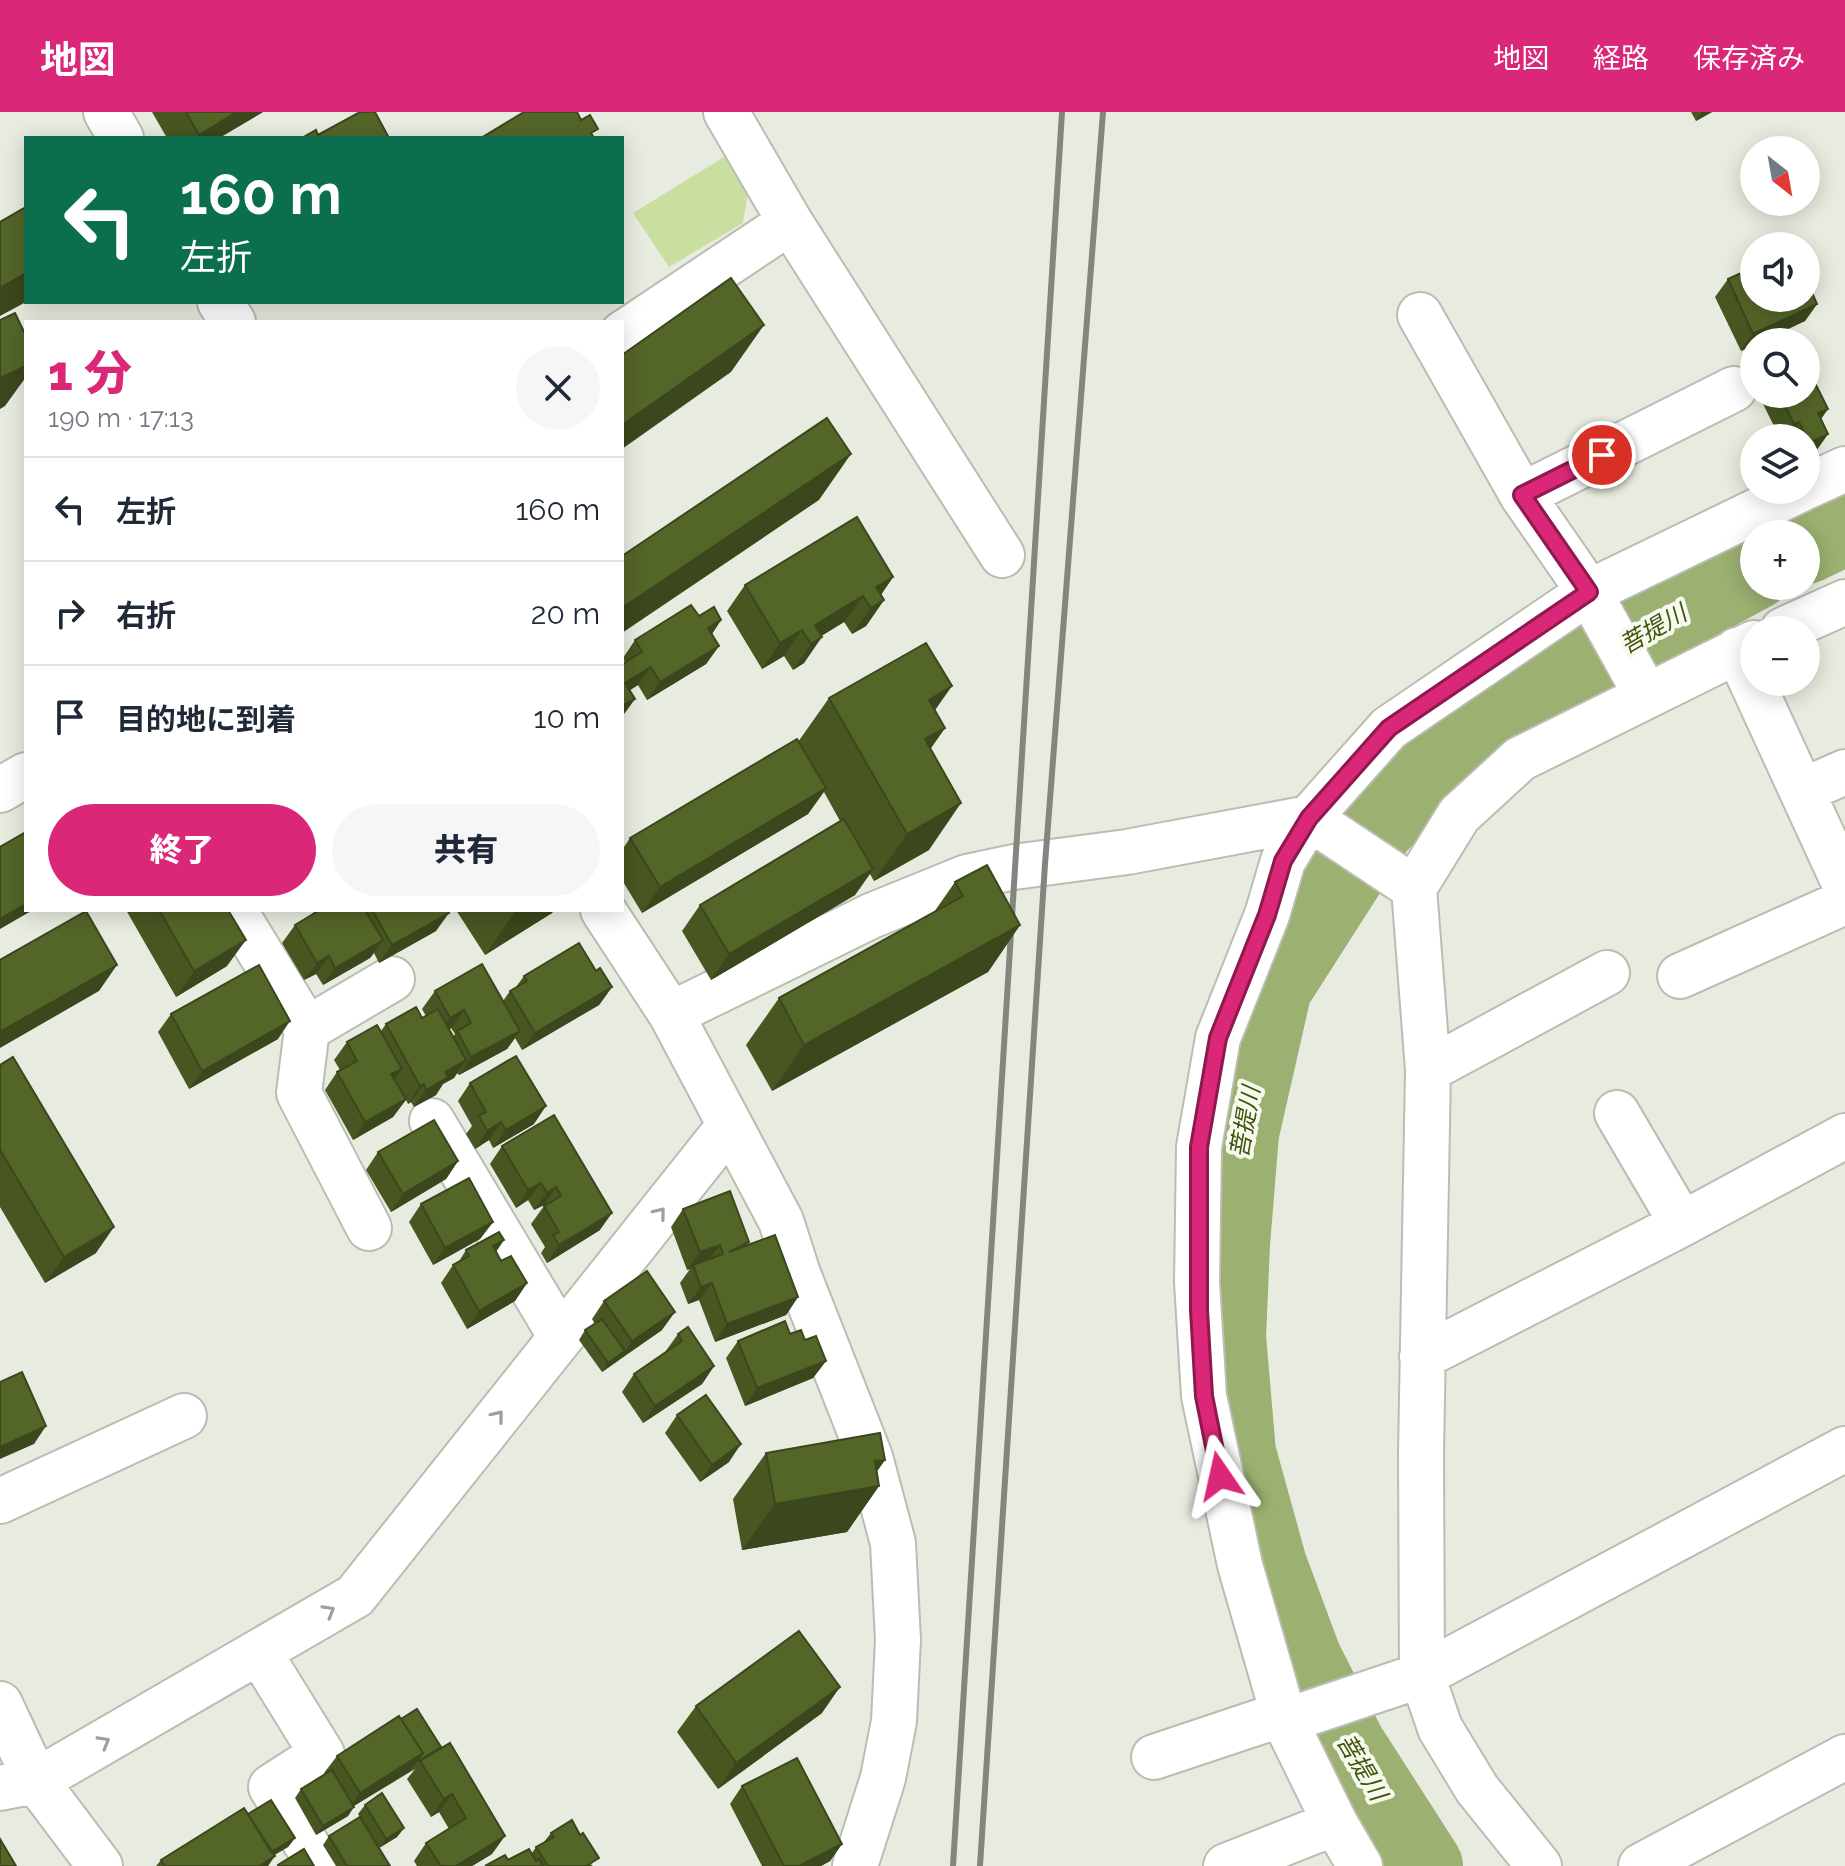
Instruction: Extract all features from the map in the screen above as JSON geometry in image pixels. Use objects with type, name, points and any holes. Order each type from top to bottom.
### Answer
[{"type":"street","points":[[106,112],[120,136]]},
{"type":"street","points":[[726,112],[790,222],[1002,555]]},
{"type":"street","points":[[624,333],[790,222]]},
{"type":"street","points":[[1420,315],[1522,495],[1592,598],[1640,684]]},
{"type":"street","points":[[1522,495],[1734,389]]},
{"type":"street","points":[[1820,481],[1845,469]]},
{"type":"street","points":[[1360,1866],[1335,1823],[1289,1717],[1240,1565],[1204,1396],[1197,1282],[1199,1147],[1218,1038],[1267,915],[1283,861],[1389,728],[1592,598],[1773,504]]},
{"type":"street","points":[[1814,616],[1845,602]]},
{"type":"street","points":[[1539,1866],[1470,1777],[1440,1728],[1422,1675],[1422,1357],[1428,1070],[1404,881],[1459,815],[1520,759],[1640,684],[1740,649]]},
{"type":"street","points":[[1765,696],[1802,791],[1845,885]]},
{"type":"street","points":[[1802,791],[1845,772]]},
{"type":"street","points":[[0,790],[24,776]]},
{"type":"street","points":[[671,1014],[871,916],[967,877],[1014,867],[1315,821],[1404,881]]},
{"type":"street","points":[[1680,976],[1845,902]]},
{"type":"street","points":[[604,912],[671,1014],[781,1221],[818,1328],[870,1457],[893,1543],[898,1640],[894,1721],[883,1778],[855,1866]]},
{"type":"street","points":[[245,914],[307,1029],[299,1093],[369,1228]]},
{"type":"street","points":[[1428,1070],[1607,973]]},
{"type":"street","points":[[307,1029],[392,979]]},
{"type":"street","points":[[1617,1113],[1682,1224]]},
{"type":"street","points":[[432,1121],[561,1337]]},
{"type":"street","points":[[18,1784],[355,1596],[730,1125]]},
{"type":"street","points":[[1422,1357],[1682,1224],[1845,1136]]},
{"type":"street","points":[[0,1501],[184,1416]]},
{"type":"street","points":[[1154,1757],[1375,1692],[1422,1675],[1845,1449]]},
{"type":"street","points":[[259,1652],[322,1754],[271,1787],[320,1866]]},
{"type":"street","points":[[0,1704],[18,1784],[100,1866]]},
{"type":"street","points":[[1641,1866],[1845,1757]]},
{"type":"street","points":[[1226,1866],[1335,1823]]},
{"type":"green space","points":[[729,154],[748,191],[743,223],[669,267],[633,213]]},
{"type":"building","points":[[186,112],[237,112],[199,135]]},
{"type":"building","points":[[360,112],[375,112],[388,136],[306,136],[316,130],[318,135]]},
{"type":"building","points":[[524,112],[577,112],[581,120],[590,115],[598,129],[591,133],[593,136],[484,136]]},
{"type":"building","points":[[24,208],[24,274],[0,288],[0,222]]},
{"type":"building","points":[[1740,273],[1740,305],[1728,279]]},
{"type":"building","points":[[731,278],[764,325],[624,424],[624,354]]},
{"type":"building","points":[[1743,312],[1800,312],[1766,328],[1750,328]]},
{"type":"building","points":[[15,313],[24,332],[24,367],[0,378],[0,320]]},
{"type":"building","points":[[1820,393],[1828,409],[1818,413],[1828,434],[1820,438],[1820,424],[1794,424],[1786,408],[1820,408]]},
{"type":"building","points":[[827,418],[851,454],[624,607],[624,555]]},
{"type":"building","points":[[857,517],[893,577],[876,587],[884,600],[871,608],[863,596],[815,625],[822,637],[811,644],[802,630],[780,643],[745,585]]},
{"type":"building","points":[[691,605],[699,616],[714,607],[721,620],[708,628],[719,646],[660,682],[651,667],[625,683],[635,699],[624,705],[624,663],[642,652],[635,640]]},
{"type":"building","points":[[926,643],[952,686],[929,700],[945,728],[925,739],[961,803],[907,834],[829,698]]},
{"type":"building","points":[[797,739],[826,788],[660,887],[630,838]]},
{"type":"building","points":[[844,819],[873,869],[729,954],[700,905]]},
{"type":"building","points":[[24,833],[24,905],[0,919],[0,847]]},
{"type":"building","points":[[987,865],[1020,925],[804,1045],[779,998],[963,896],[955,882]]},
{"type":"building","points":[[87,912],[117,965],[0,1032],[0,960]]},
{"type":"building","points":[[160,912],[229,912],[246,940],[194,971]]},
{"type":"building","points":[[317,912],[366,912],[383,940],[335,968],[329,956],[317,963],[295,925]]},
{"type":"building","points":[[373,912],[449,913],[392,945]]},
{"type":"building","points":[[579,943],[596,971],[600,968],[612,987],[535,1033],[510,991],[527,981],[524,976]]},
{"type":"building","points":[[482,964],[520,1031],[471,1057],[457,1031],[471,1023],[464,1010],[450,1018],[435,991]]},
{"type":"building","points":[[259,965],[290,1021],[202,1071],[171,1014]]},
{"type":"building","points":[[416,1007],[422,1018],[438,1009],[466,1060],[445,1072],[448,1077],[426,1090],[424,1084],[420,1086],[386,1024]]},
{"type":"building","points":[[377,1025],[402,1069],[391,1074],[406,1099],[365,1122],[337,1072],[357,1061],[347,1042]]},
{"type":"building","points":[[516,1056],[546,1106],[506,1130],[501,1122],[487,1131],[479,1116],[486,1112],[470,1083]]},
{"type":"building","points":[[13,1057],[114,1227],[64,1257],[0,1150],[0,1065]]},
{"type":"building","points":[[554,1115],[612,1213],[559,1245],[553,1235],[559,1232],[544,1206],[561,1196],[556,1187],[547,1193],[541,1183],[528,1190],[502,1146]]},
{"type":"building","points":[[434,1120],[458,1161],[403,1194],[378,1152]]},
{"type":"building","points":[[469,1178],[493,1222],[445,1248],[421,1204]]},
{"type":"building","points":[[730,1191],[749,1242],[729,1252],[775,1235],[798,1297],[727,1324],[712,1283],[701,1287],[693,1265],[723,1254],[720,1245],[700,1252],[683,1209]]},
{"type":"building","points":[[499,1232],[504,1240],[493,1246],[501,1261],[511,1256],[527,1283],[479,1311],[453,1265],[469,1256],[466,1250]]},
{"type":"building","points":[[647,1271],[675,1312],[632,1341],[604,1301]]},
{"type":"building","points":[[602,1319],[625,1351],[608,1363],[585,1330]]},
{"type":"building","points":[[785,1321],[790,1334],[801,1330],[805,1340],[816,1336],[826,1361],[757,1388],[738,1341]]},
{"type":"building","points":[[688,1327],[714,1366],[655,1406],[634,1374],[682,1341],[678,1334]]},
{"type":"building","points":[[22,1372],[46,1426],[0,1447],[0,1382]]},
{"type":"building","points":[[706,1395],[741,1444],[712,1465],[677,1415]]},
{"type":"building","points":[[880,1433],[885,1460],[875,1461],[879,1486],[775,1504],[766,1453]]},
{"type":"building","points":[[799,1631],[840,1687],[736,1763],[696,1706]]},
{"type":"building","points":[[417,1709],[441,1747],[417,1762],[423,1753],[401,1719]]},
{"type":"building","points":[[399,1716],[423,1753],[360,1793],[337,1756]]},
{"type":"building","points":[[450,1743],[505,1836],[456,1866],[441,1866],[426,1843],[466,1818],[452,1794],[444,1799],[420,1761]]},
{"type":"building","points":[[797,1758],[842,1844],[799,1866],[784,1866],[742,1786]]},
{"type":"building","points":[[332,1770],[354,1807],[323,1826],[301,1789]]},
{"type":"building","points":[[382,1793],[404,1828],[386,1839],[365,1805]]},
{"type":"building","points":[[271,1800],[295,1838],[271,1852],[248,1814]]},
{"type":"building","points":[[244,1808],[275,1856],[259,1866],[165,1866],[161,1860]]},
{"type":"building","points":[[360,1817],[390,1866],[347,1866],[329,1836]]},
{"type":"building","points":[[572,1820],[599,1858],[586,1866],[548,1866],[536,1847],[554,1837],[551,1833]]},
{"type":"building","points":[[0,1839],[16,1866],[0,1866]]},
{"type":"building","points":[[304,1849],[314,1866],[278,1865]]},
{"type":"building","points":[[529,1849],[543,1866],[485,1866],[505,1855],[508,1860]]},
{"type":"waterway","name":"菩提川","points":[[1820,538],[1845,526]]},
{"type":"waterway","name":"菩提川","points":[[1424,1866],[1347,1746],[1303,1659],[1268,1565],[1237,1453],[1227,1337],[1231,1244],[1240,1133],[1273,988],[1376,827],[1465,735],[1584,663],[1740,579]]},
{"type":"railway","points":[[953,1866],[1062,112]]},
{"type":"railway","points":[[980,1866],[1045,864],[1103,112]]},
{"type":"route","points":[[1220,1476],[1204,1396],[1197,1282],[1199,1147],[1218,1038],[1267,915],[1283,861],[1309,818],[1389,728],[1589,592],[1522,495],[1602,455]]}]
